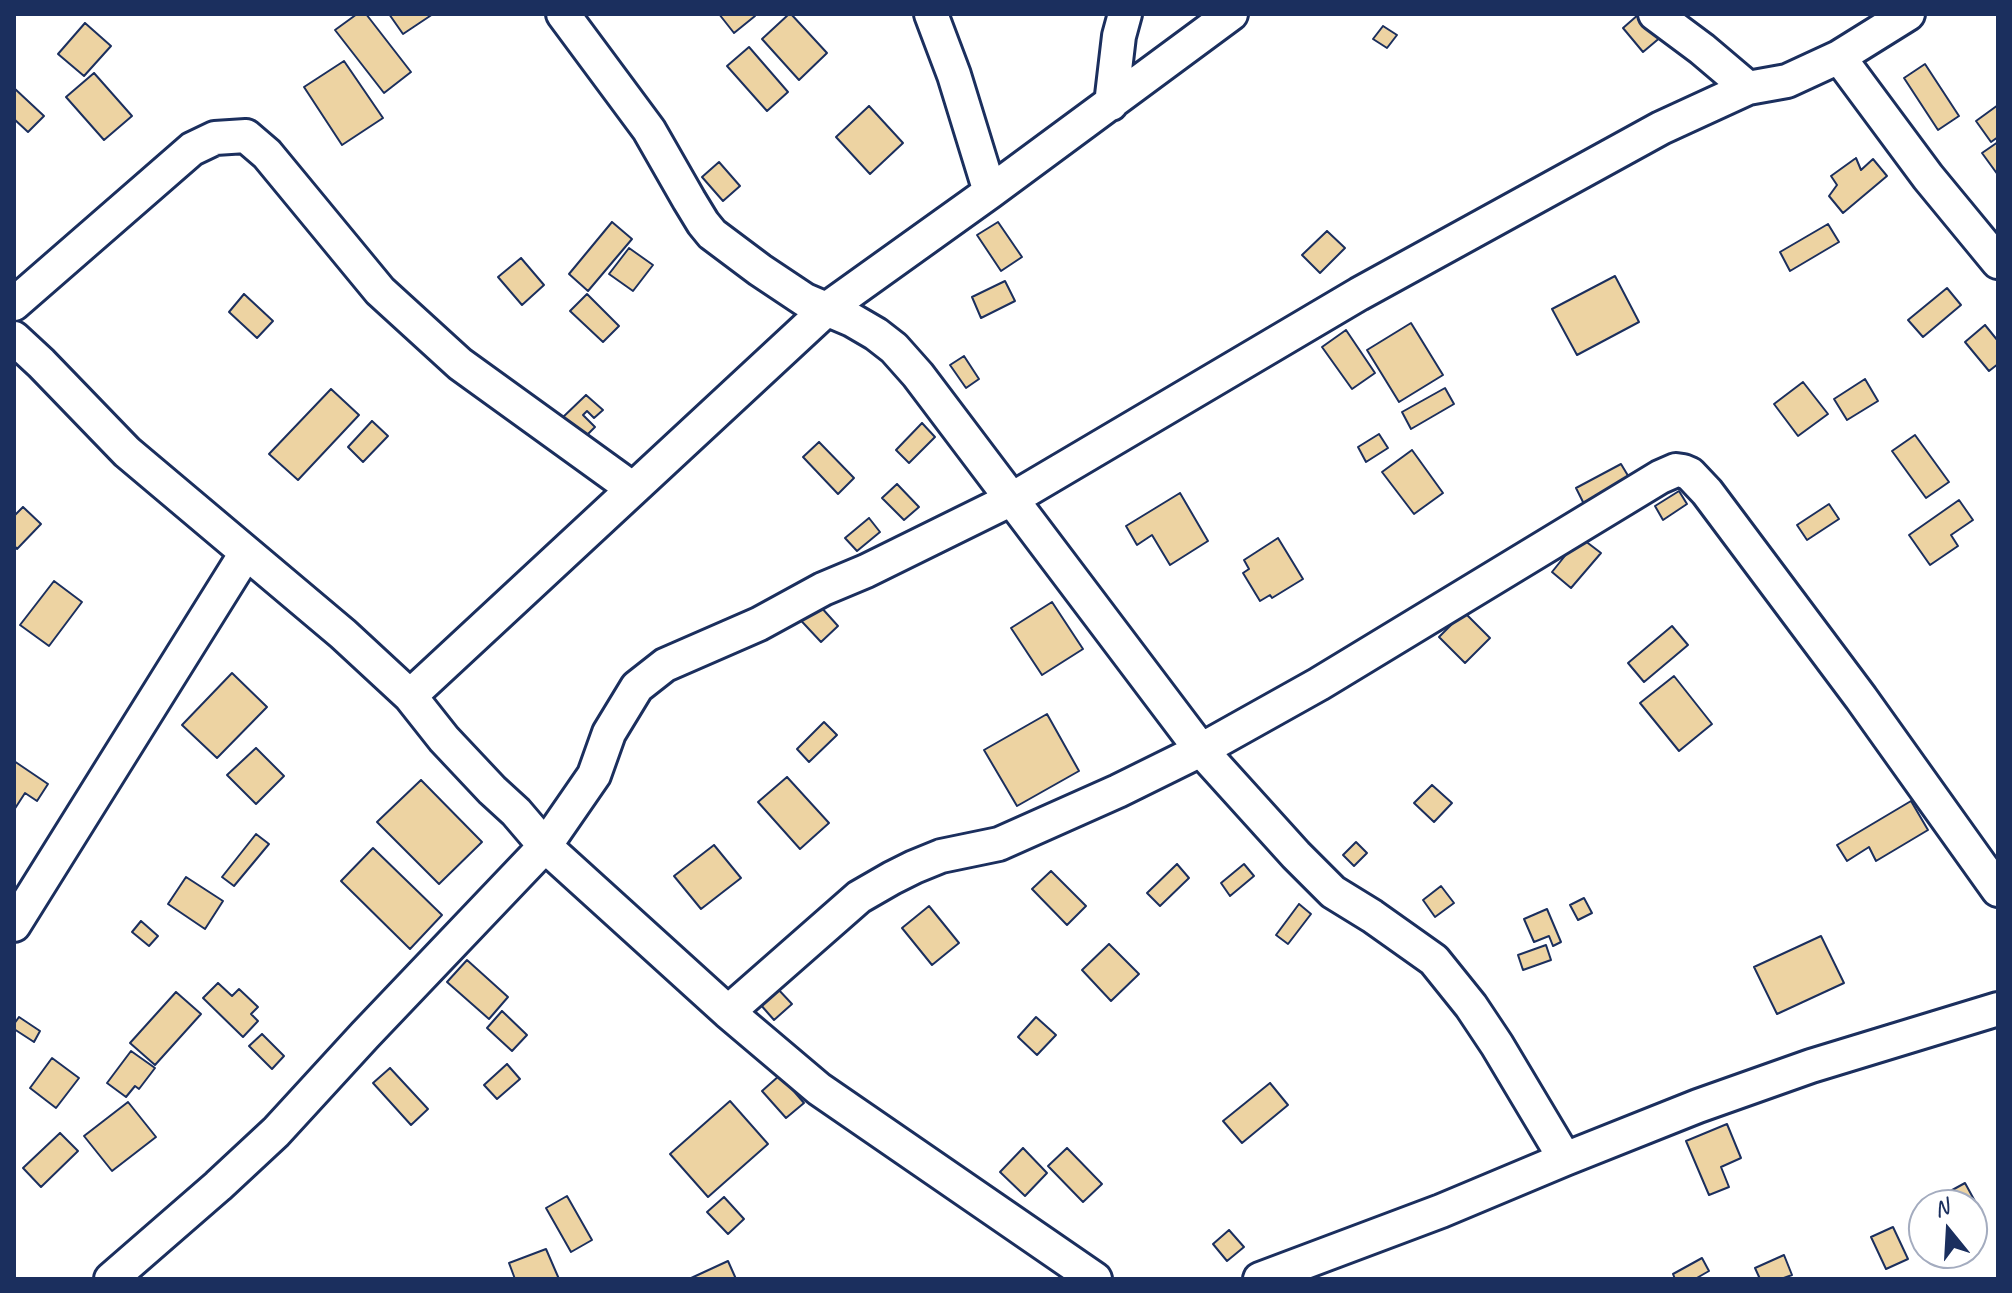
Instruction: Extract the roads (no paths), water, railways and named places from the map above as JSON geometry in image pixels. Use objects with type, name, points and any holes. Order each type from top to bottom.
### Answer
[{"type":"street","points":[[563,14],[649,130],[712,234],[805,300],[828,308],[876,334],[894,348],[918,375],[1201,750],[1333,892],[1434,960],[1497,1045],[1565,1159]]},
{"type":"street","points":[[931,14],[954,75],[990,192]]},
{"type":"street","points":[[1111,104],[1119,36],[1125,14]]},
{"type":"street","points":[[410,696],[828,308],[1231,14]]},
{"type":"street","points":[[1655,14],[1748,88]]},
{"type":"street","points":[[111,1279],[276,1132],[545,846],[594,775],[609,733],[637,687],[665,665],[759,624],[823,589],[1012,499],[1359,294],[1661,128],[1748,88],[1787,81],[1839,57],[1908,14]]},
{"type":"street","points":[[1839,57],[1928,177],[1998,262]]},
{"type":"street","points":[[14,304],[192,149],[215,138],[246,136],[267,154],[391,302],[460,364],[633,489]]},
{"type":"street","points":[[14,338],[127,452],[343,634],[410,696],[444,739],[545,846],[728,1012],[819,1089],[1095,1279]]},
{"type":"street","points":[[728,1012],[859,897],[892,878],[941,856],[999,844],[1201,750],[1319,684],[1669,472],[1683,471],[1697,480],[1707,492],[1834,661],[1998,890]]},
{"type":"street","points":[[14,925],[246,553]]},
{"type":"street","points":[[1260,1279],[1441,1211],[1698,1106],[1811,1066],[1998,1009]]}]
